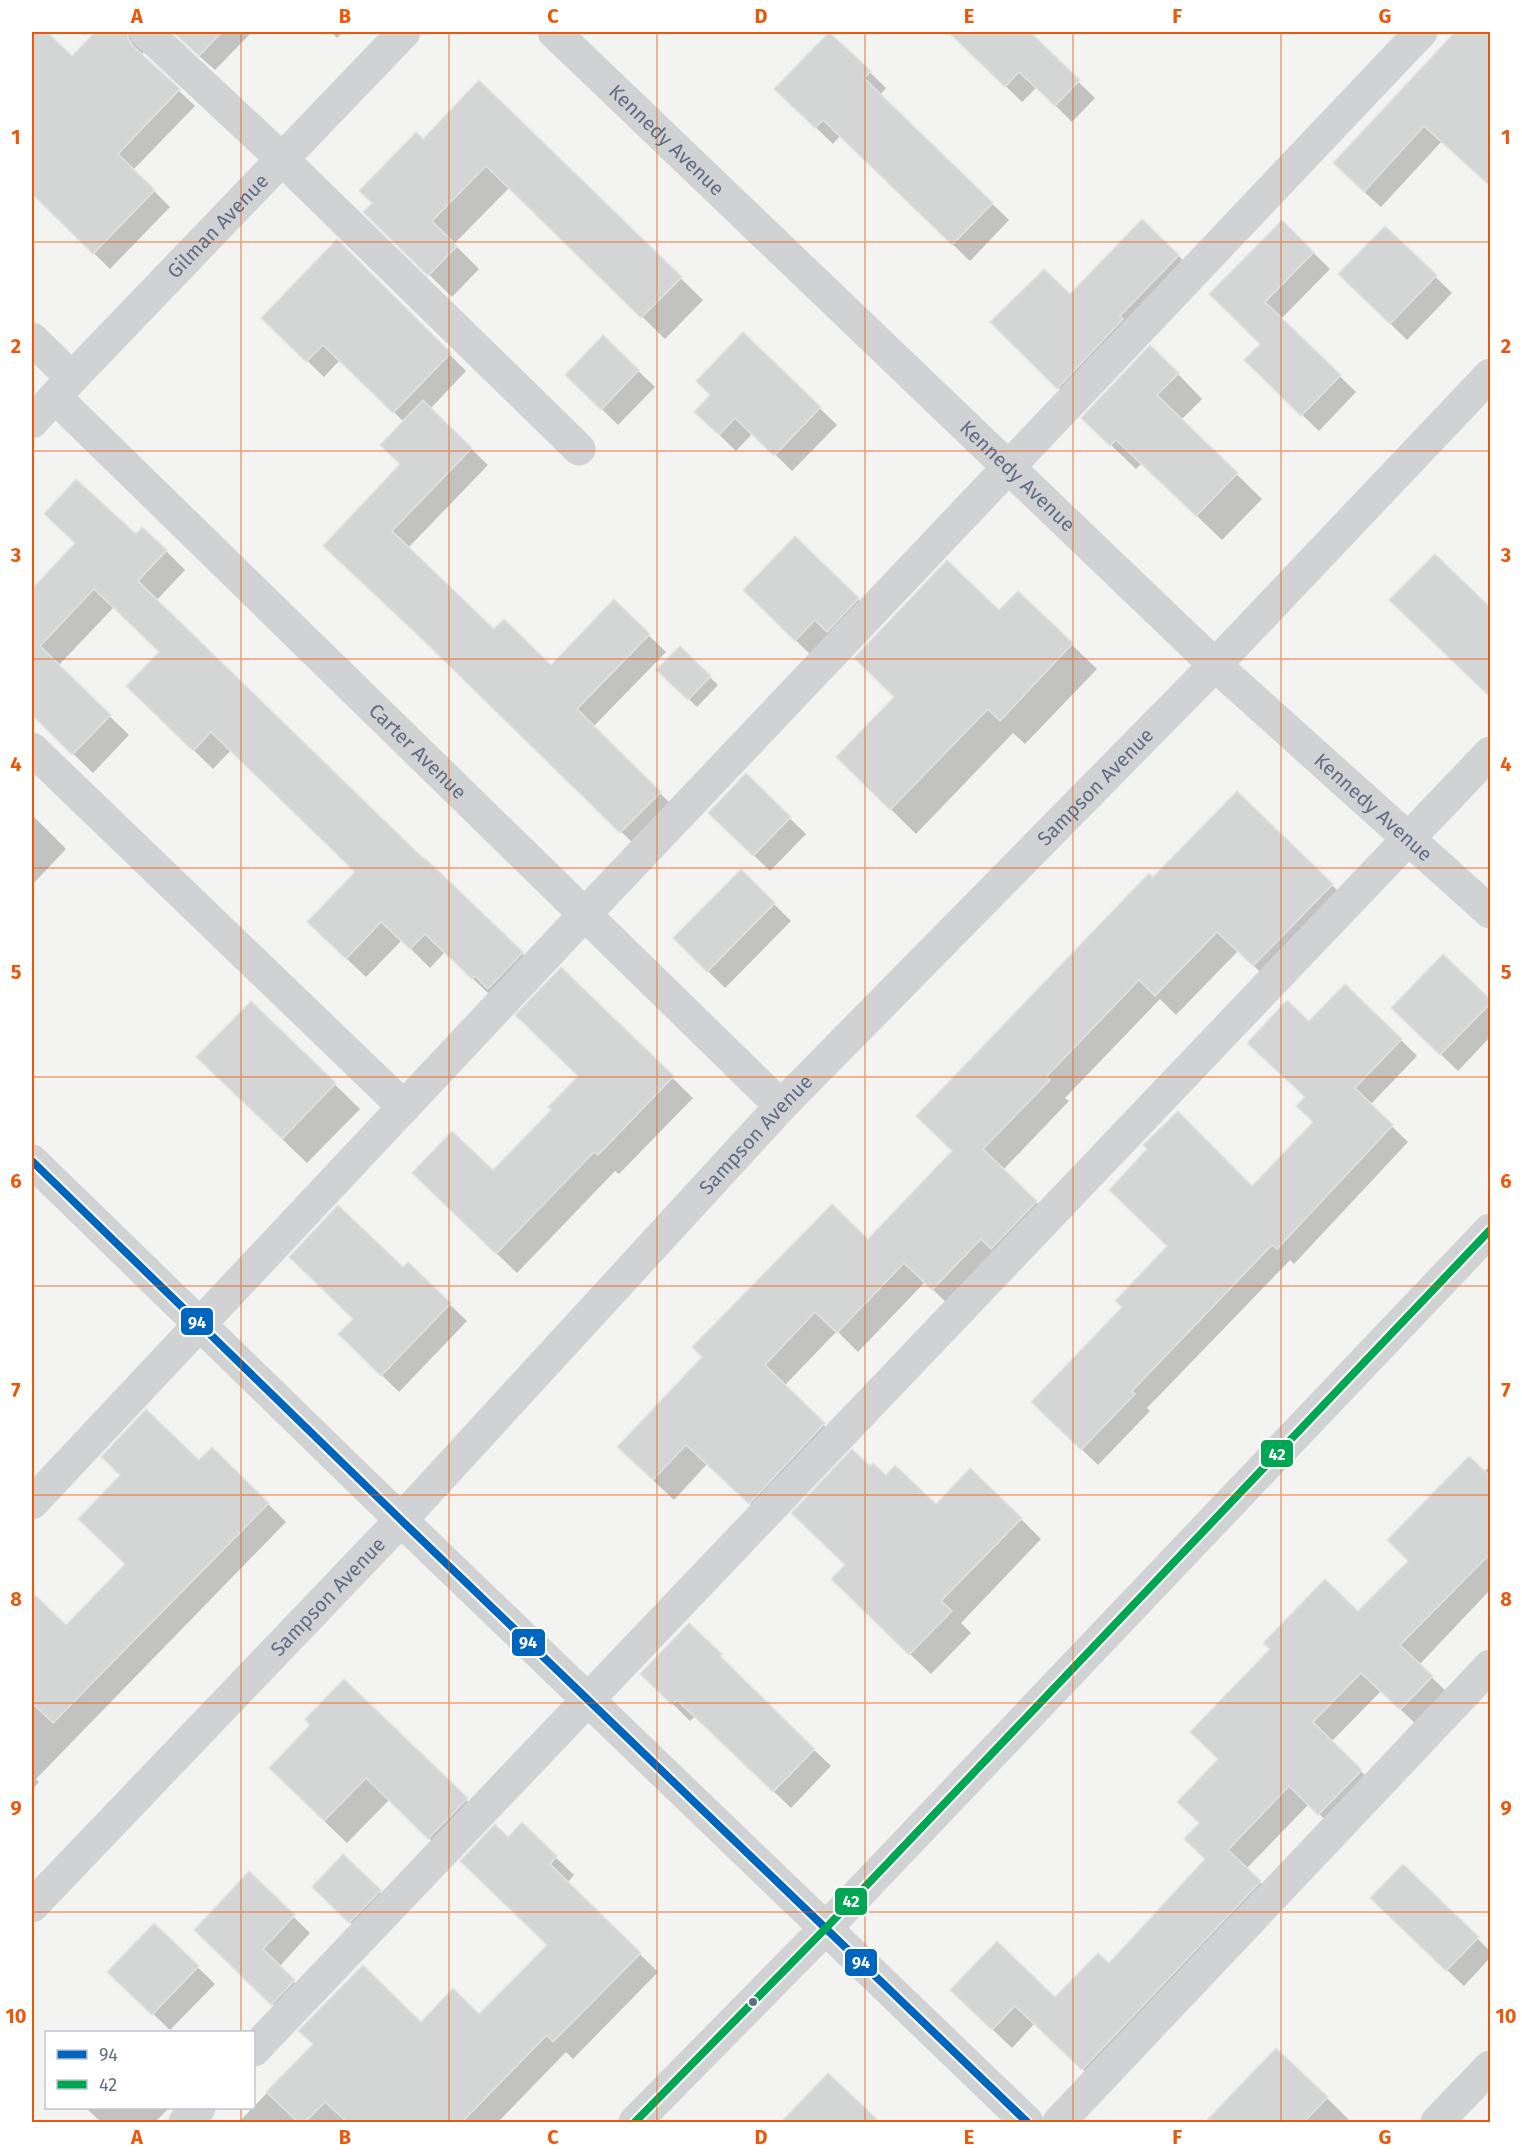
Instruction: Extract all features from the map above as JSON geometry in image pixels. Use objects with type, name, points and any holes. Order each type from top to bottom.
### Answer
[{"type":"street","points":[[146,32],[282,159],[579,449]]},
{"type":"street","name":"Gilman Avenue","points":[[32,422],[404,32]]},
{"type":"street","name":"Kennedy Avenue","points":[[554,32],[1215,665],[1491,912]]},
{"type":"street","points":[[32,1503],[585,914],[1420,32]]},
{"type":"street","name":"Carter Avenue","points":[[32,339],[63,387],[585,914],[781,1106]]},
{"type":"street","name":"Sampson Avenue","points":[[32,1906],[401,1520],[781,1106],[1215,665],[1491,375]]},
{"type":"street","points":[[32,749],[404,1107]]},
{"type":"street","points":[[255,2049],[586,1699],[1491,753]]},
{"type":"street","points":[[32,1161],[586,1699],[1027,2122]]},
{"type":"street","points":[[636,2122],[825,1929],[1491,1230]]},
{"type":"street","points":[[1059,2122],[1491,1666]]},
{"type":"street","points":[[1437,2122],[1491,2067]]},
{"type":"street","points":[[185,2122],[198,2109]]},
{"type":"building","points":[[32,32],[47,32],[72,56],[95,32],[128,32],[128,38],[133,46],[180,89],[118,154],[155,190],[93,254],[32,194]]},
{"type":"building","points":[[173,32],[222,32],[199,56]]},
{"type":"building","points":[[829,32],[871,71],[864,78],[993,203],[952,245],[823,120],[815,128],[774,89]]},
{"type":"building","points":[[948,32],[1030,32],[1080,80],[1055,106],[1019,72],[1005,87]]},
{"type":"building","points":[[1455,32],[1491,32],[1491,187],[1424,126],[1364,192],[1333,163]]},
{"type":"building","points":[[479,80],[682,277],[641,318],[486,166],[432,221],[457,246],[428,276],[363,212],[372,203],[359,191],[416,132],[423,139]]},
{"type":"building","points":[[1142,219],[1179,255],[1120,316],[1123,319],[1057,389],[990,322],[1044,269],[1070,294]]},
{"type":"building","points":[[1282,220],[1314,252],[1265,302],[1341,375],[1301,416],[1244,360],[1260,344],[1209,294]]},
{"type":"building","points":[[1385,226],[1437,275],[1390,324],[1338,274]]},
{"type":"building","points":[[337,239],[451,353],[393,413],[323,345],[306,362],[261,318]]},
{"type":"building","points":[[743,332],[821,407],[774,456],[735,418],[719,435],[694,412],[710,395],[696,381]]},
{"type":"building","points":[[603,335],[639,370],[601,410],[565,375]]},
{"type":"building","points":[[1150,345],[1179,373],[1157,395],[1238,473],[1196,516],[1116,440],[1110,446],[1081,418]]},
{"type":"building","points":[[423,400],[472,448],[392,531],[494,629],[504,619],[551,665],[614,599],[650,634],[577,709],[661,792],[620,833],[422,639],[323,546],[400,464],[380,445]]},
{"type":"building","points":[[76,479],[136,534],[142,527],[167,550],[138,581],[523,952],[488,989],[475,976],[472,979],[425,934],[410,949],[381,922],[346,959],[307,922],[355,872],[211,732],[193,751],[126,686],[159,652],[94,589],[40,646],[111,715],[72,755],[32,715],[32,589],[75,543],[44,514]]},
{"type":"building","points":[[795,536],[859,598],[827,632],[815,620],[795,641],[743,590]]},
{"type":"building","points":[[1435,554],[1491,608],[1491,698],[1389,600]]},
{"type":"building","points":[[947,560],[999,610],[1018,591],[1073,643],[1000,721],[988,709],[890,810],[836,757],[894,697],[854,658]]},
{"type":"building","points":[[680,646],[711,676],[688,700],[656,670]]},
{"type":"building","points":[[746,773],[791,817],[753,856],[708,813]]},
{"type":"building","points":[[1237,791],[1333,884],[1253,966],[1217,932],[1155,996],[1139,980],[1046,1077],[1050,1080],[983,1149],[1037,1201],[991,1249],[981,1239],[932,1290],[904,1263],[837,1333],[815,1312],[765,1365],[825,1423],[749,1504],[686,1445],[653,1480],[617,1447],[702,1357],[692,1347],[832,1204],[868,1239],[952,1151],[916,1116],[1149,873],[1153,877]]},
{"type":"building","points":[[741,869],[775,903],[707,972],[673,938]]},
{"type":"building","points":[[1443,954],[1491,1000],[1491,1003],[1440,1055],[1391,1008]]},
{"type":"building","points":[[561,967],[674,1076],[598,1155],[594,1152],[496,1254],[412,1173],[452,1131],[493,1170],[551,1110],[548,1107],[578,1076],[515,1015]]},
{"type":"building","points":[[1345,984],[1402,1039],[1355,1088],[1393,1125],[1277,1249],[1272,1245],[1132,1391],[1135,1394],[1081,1450],[1031,1402],[1122,1307],[1115,1301],[1167,1246],[1109,1190],[1147,1149],[1143,1145],[1178,1111],[1252,1186],[1313,1122],[1296,1106],[1305,1097],[1247,1043],[1287,1000],[1309,1021]]},
{"type":"building","points":[[251,1001],[336,1083],[282,1139],[196,1057]]},
{"type":"building","points":[[338,1205],[403,1267],[408,1262],[451,1303],[381,1376],[338,1334],[353,1319],[289,1257]]},
{"type":"building","points":[[146,1409],[199,1460],[212,1447],[269,1503],[53,1723],[32,1703],[32,1592],[66,1625],[125,1564],[78,1519],[120,1475],[101,1457]]},
{"type":"building","points":[[852,1449],[870,1466],[873,1463],[886,1475],[895,1465],[936,1504],[970,1468],[1022,1518],[941,1601],[952,1611],[909,1655],[831,1579],[845,1565],[791,1513]]},
{"type":"building","points":[[1469,1456],[1491,1477],[1491,1553],[1400,1645],[1433,1676],[1400,1710],[1361,1673],[1313,1722],[1362,1770],[1318,1815],[1289,1786],[1228,1850],[1261,1881],[1082,2070],[1015,2006],[992,2030],[950,1990],[997,1941],[1055,1997],[1098,1953],[1109,1963],[1205,1859],[1184,1839],[1199,1823],[1177,1802],[1218,1759],[1190,1732],[1270,1649],[1263,1643],[1325,1579],[1358,1611],[1408,1561],[1387,1540]]},
{"type":"building","points":[[689,1623],[815,1749],[773,1792],[677,1700],[672,1705],[640,1674]]},
{"type":"building","points":[[344,1679],[468,1798],[428,1839],[366,1778],[324,1821],[269,1768],[310,1725],[305,1719]]},
{"type":"building","points":[[522,1822],[557,1856],[550,1864],[641,1953],[553,2042],[547,2035],[462,2122],[347,2122],[325,2102],[305,2122],[298,2122],[266,2092],[313,2044],[298,2031],[363,1965],[421,2022],[453,1988],[479,2014],[547,1945],[460,1861],[495,1824],[508,1837]]},
{"type":"building","points":[[343,1854],[381,1890],[349,1923],[312,1887]]},
{"type":"building","points":[[1403,1864],[1479,1937],[1446,1971],[1370,1898]]},
{"type":"building","points":[[249,1871],[295,1915],[263,1949],[295,1980],[271,2005],[194,1930]]},
{"type":"building","points":[[154,1923],[199,1966],[152,2015],[107,1972]]},
{"type":"building","points":[[1276,2048],[1328,2097],[1304,2122],[1205,2122]]},
{"type":"building","points":[[828,2073],[880,2122],[781,2122]]},
{"type":"transit line","name":"94","points":[[32,1161],[401,1520],[1027,2122]]},
{"type":"transit line","name":"42","points":[[635,2122],[825,1929],[1490,1230]]}]
